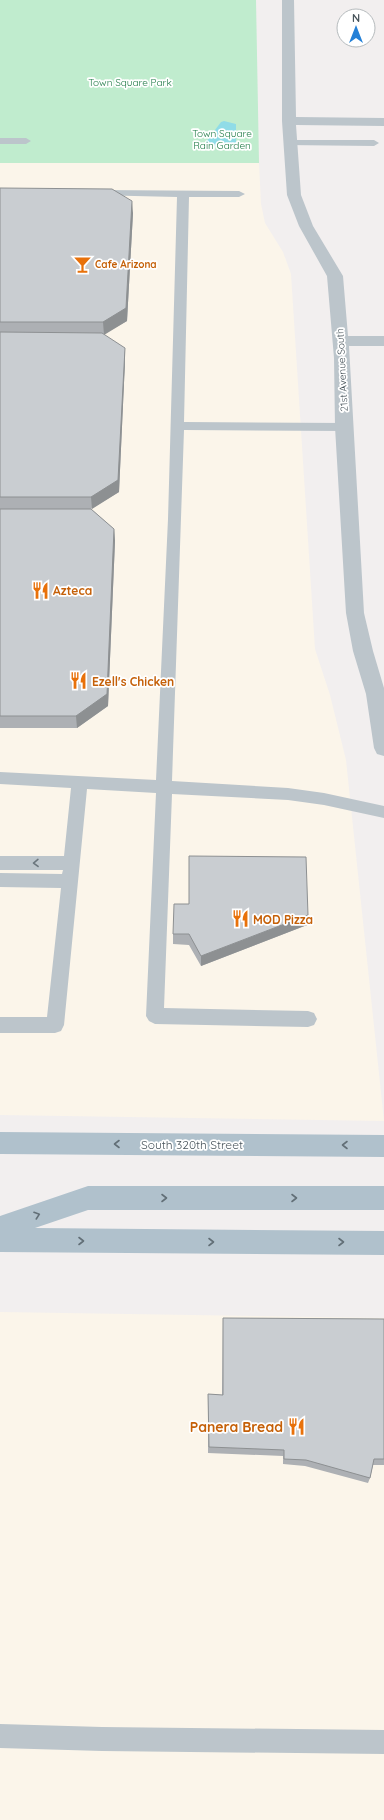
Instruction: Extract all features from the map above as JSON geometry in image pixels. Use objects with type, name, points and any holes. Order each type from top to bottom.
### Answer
[{"type":"main road","name":"South 320th Street","points":[[0,1143],[384,1146]]},
{"type":"main road","points":[[0,1228],[88,1198],[384,1198]]},
{"type":"main road","points":[[0,1240],[384,1243]]},
{"type":"street","name":"21st Avenue South","points":[[288,0],[289,121],[294,195],[306,226],[335,276],[341,341],[344,428],[355,613],[363,651],[380,694],[384,748]]},
{"type":"street","points":[[289,121],[384,122]]},
{"type":"street","points":[[341,341],[384,341]]},
{"type":"lane","points":[[0,141],[26,141]]},
{"type":"lane","points":[[290,143],[374,143]]},
{"type":"lane","points":[[85,193],[239,194]]},
{"type":"lane","points":[[183,193],[165,786],[155,1016],[308,1019]]},
{"type":"lane","points":[[176,426],[344,428]]},
{"type":"lane","points":[[0,778],[288,794],[324,799],[384,812]]},
{"type":"lane","points":[[0,1025],[54,1025],[80,782]]},
{"type":"lane","points":[[0,863],[72,863]]},
{"type":"lane","points":[[0,880],[70,882]]},
{"type":"lane","points":[[0,1736],[102,1739],[384,1742]]},
{"type":"shaded area","points":[[0,163],[259,163],[261,204],[265,223],[283,252],[291,274],[315,649],[330,695],[346,760],[384,1121],[0,1115]]},
{"type":"shaded area","points":[[0,1312],[384,1318],[384,1820],[0,1820]]},
{"type":"green space","name":"Town Square Park","points":[[0,0],[256,0],[259,163],[0,163]]},
{"type":"water","points":[[224,121],[236,124],[236,144],[233,149],[220,148],[207,144],[206,142],[221,122]]},
{"type":"building","points":[[0,188],[112,189],[132,201],[126,308],[103,322],[0,322]]},
{"type":"building","points":[[0,332],[102,333],[125,348],[118,480],[91,497],[0,497]]},
{"type":"building","points":[[0,509],[91,509],[114,529],[107,694],[76,716],[0,716]]},
{"type":"building","name":"MOD Pizza","points":[[189,856],[306,857],[308,915],[201,956],[189,934],[173,934],[174,904],[189,904]]},
{"type":"building","name":"Panera Bread","points":[[223,1318],[384,1319],[384,1459],[374,1459],[370,1478],[306,1460],[284,1459],[284,1450],[209,1447],[208,1394],[223,1395]]},
{"type":"place","name":"Cafe Arizona","points":[[82,264]]},
{"type":"place","name":"Azteca","points":[[40,590]]},
{"type":"place","name":"Ezell's Chicken","points":[[79,681]]},
{"type":"place","name":"MOD Pizza","points":[[240,919]]},
{"type":"place","name":"Panera Bread","points":[[296,1427]]},
{"type":"park label","name":"Town Square Rain Garden","points":[[222,138]]}]
